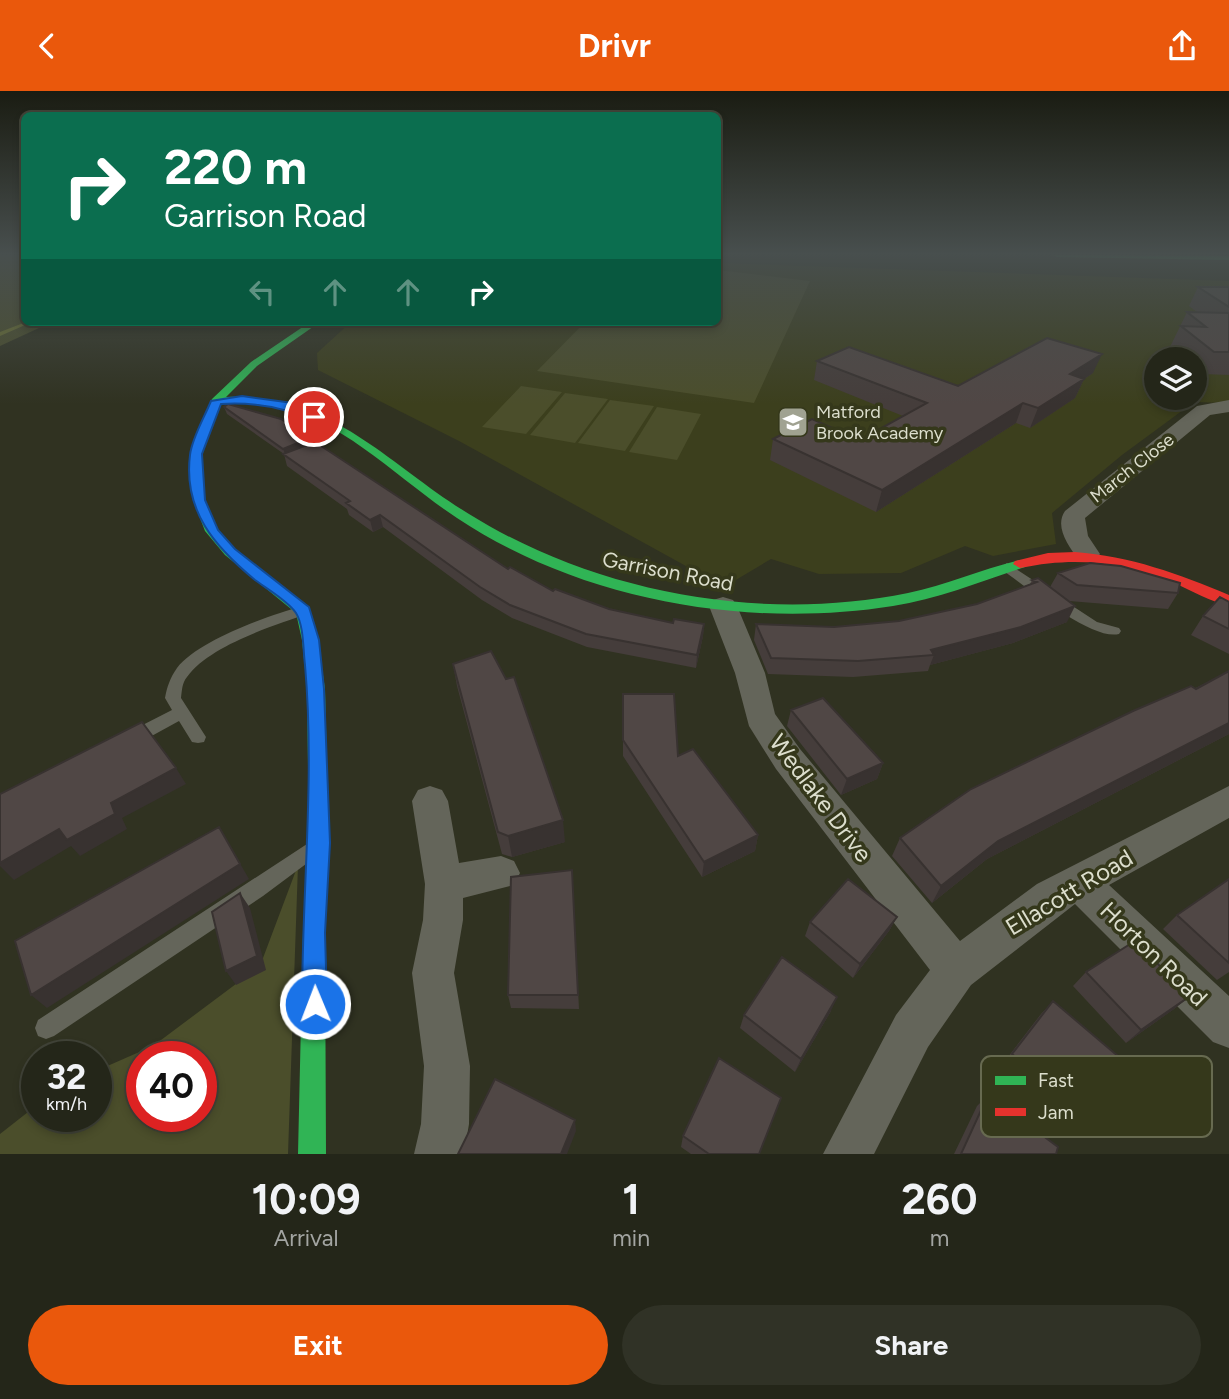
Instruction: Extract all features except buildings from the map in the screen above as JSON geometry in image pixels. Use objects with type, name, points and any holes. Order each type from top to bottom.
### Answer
[{"type":"main road","points":[[310,326],[254,364],[216,401],[196,454],[198,500],[212,531],[230,552],[303,611],[310,640],[316,689],[319,843],[314,933],[312,1154]]},
{"type":"main road","name":"Garrison Road","points":[[216,401],[242,400],[289,405],[338,429],[501,538],[568,572],[621,587],[723,606],[794,607],[865,603],[927,594],[1007,567],[1087,554],[1162,573],[1229,601]]},
{"type":"street","name":"March Close","points":[[1087,554],[1076,539],[1072,528],[1073,516],[1204,410],[1229,406]]},
{"type":"street","name":"Wedlake Drive","points":[[723,606],[750,673],[760,717],[788,759],[956,970]]},
{"type":"street","points":[[430,801],[444,884],[443,920],[433,974],[447,1066],[445,1124],[439,1154]]},
{"type":"street","name":"Ellacott Road","points":[[848,1154],[912,1031],[956,970],[1011,926],[1079,882],[1229,801]]},
{"type":"street","points":[[444,884],[501,873]]},
{"type":"street","name":"Horton Road","points":[[1079,882],[1229,1026]]},
{"type":"lane","points":[[1007,567],[1092,625],[1114,631]]},
{"type":"lane","points":[[198,737],[173,698],[176,680],[197,659],[240,633],[303,611]]},
{"type":"lane","points":[[117,746],[182,712]]},
{"type":"lane","points":[[46,1028],[256,890],[319,843]]},
{"type":"shaded area","points":[[0,305],[21,305],[21,326],[43,326],[0,346]]},
{"type":"shaded area","name":"Matford Brook Academy","points":[[721,305],[1229,305],[1229,403],[1207,402],[1207,347],[1144,347],[1144,410],[1183,410],[1122,455],[1052,513],[1056,544],[993,556],[965,546],[901,573],[819,574],[771,559],[724,587],[459,441],[318,370],[317,353],[347,326],[721,326]]},
{"type":"shaded area","points":[[721,305],[799,305],[754,403],[537,371],[581,326],[721,326]]},
{"type":"shaded area","points":[[521,386],[562,392],[526,434],[482,427]]},
{"type":"shaded area","points":[[565,393],[608,399],[575,443],[530,435]]},
{"type":"shaded area","points":[[610,400],[654,406],[625,451],[578,443]]},
{"type":"shaded area","points":[[657,407],[701,414],[677,460],[629,452]]},
{"type":"shaded area","points":[[298,865],[288,1154],[0,1154],[0,1134],[21,1118],[21,1132],[112,1132],[112,1064],[126,1058],[126,1132],[217,1132],[217,1041],[160,1041],[260,966]]},
{"type":"waterway","points":[[0,334],[21,326]]},
{"type":"traffic: fast","points":[[310,326],[254,364],[216,401],[196,454],[199,500],[212,531],[230,552],[303,611],[310,640],[316,689],[319,843],[314,933],[312,1154]]},
{"type":"traffic: fast","points":[[216,401],[268,401],[309,414],[356,439],[464,517],[512,544],[563,566],[616,584],[671,597],[726,606],[782,609],[838,607],[893,601],[926,594],[1020,564]]},
{"type":"traffic: jam","points":[[1020,564],[1048,558],[1101,558],[1153,570],[1229,601]]},
{"type":"place","name":"Matford Brook Academy","points":[[793,422]]},
{"type":"route","points":[[314,417],[289,405],[242,400],[216,401],[196,454],[198,500],[212,531],[230,552],[303,611],[310,640],[316,689],[316,797],[319,843],[314,933],[315,1004]]}]
